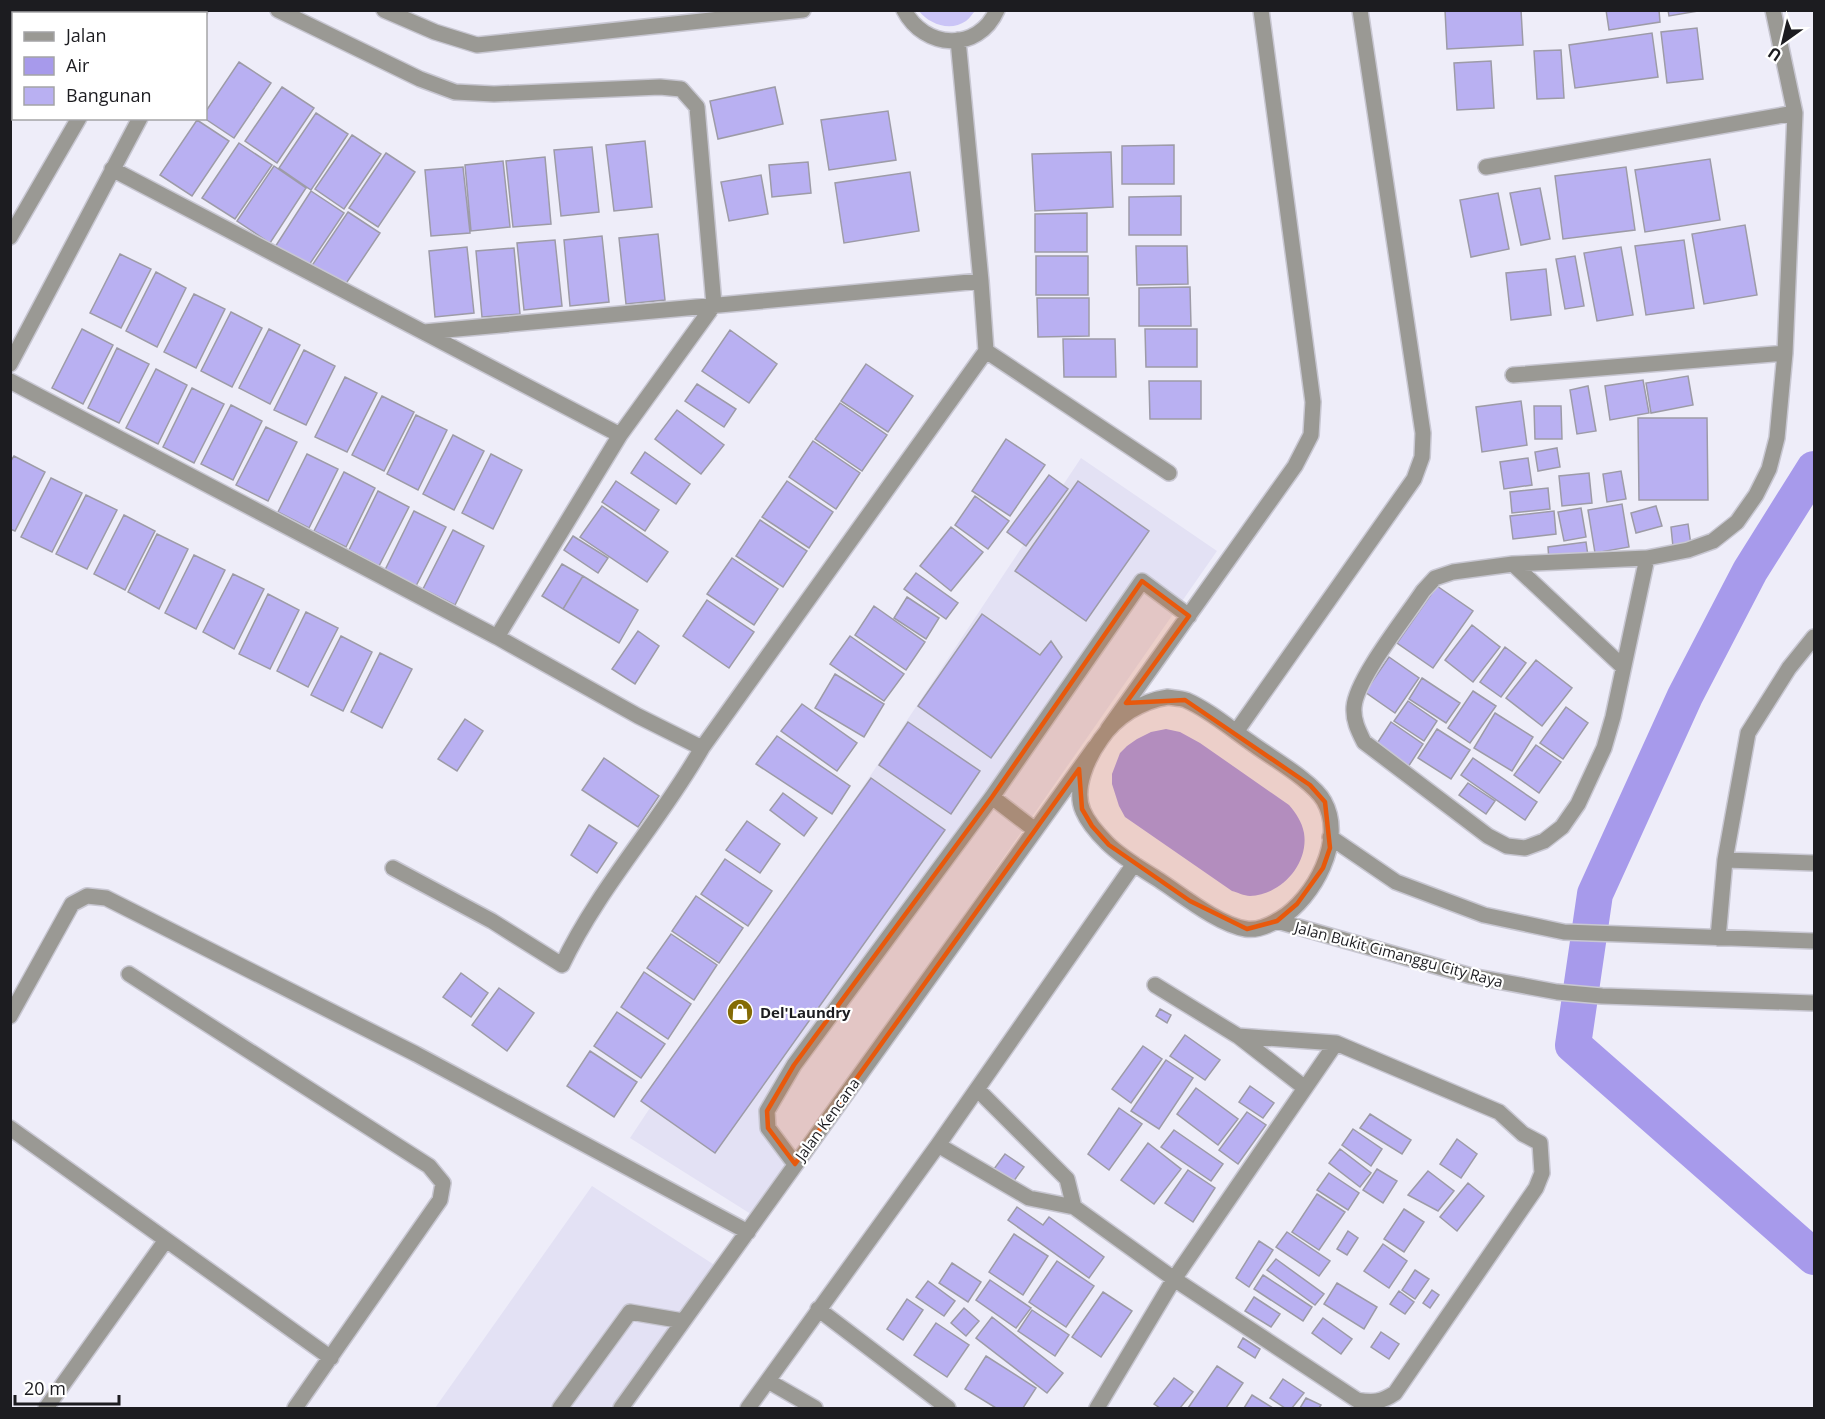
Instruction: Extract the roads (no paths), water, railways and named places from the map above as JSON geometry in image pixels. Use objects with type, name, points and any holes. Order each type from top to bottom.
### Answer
[{"type":"street","points":[[278,10],[420,79],[454,92],[494,94],[660,87],[681,89],[697,107],[714,305],[620,435],[497,637]]},
{"type":"street","points":[[384,10],[435,32],[477,45],[803,10]]},
{"type":"street","points":[[904,10],[909,21],[926,34],[936,39],[958,40],[969,38],[979,32],[988,24],[997,10]]},
{"type":"street","points":[[1108,729],[1122,717],[1152,699],[1168,697],[1185,700],[1236,732],[1310,785],[1325,802],[1331,828],[1330,848],[1323,868],[1297,904],[1277,921],[1263,928],[1247,929],[1229,924],[1190,901],[1109,845],[1092,826],[1082,809],[1080,786],[1085,766],[1095,747],[1295,466],[1311,435],[1313,402],[1261,10]]},
{"type":"street","points":[[1236,732],[1414,479],[1422,457],[1423,432],[1360,10]]},
{"type":"street","points":[[1647,558],[1622,666],[1613,717],[1604,747],[1578,804],[1563,827],[1544,841],[1525,848],[1507,846],[1488,836],[1364,742],[1355,723],[1354,706],[1361,682],[1423,591],[1436,578],[1453,572],[1513,564],[1647,558],[1688,550],[1713,541],[1737,522],[1756,495],[1769,469],[1777,438],[1785,353],[1795,113],[1773,10]]},
{"type":"street","points":[[393,868],[502,926],[562,965],[598,903],[684,780],[702,748],[986,351],[958,40]]},
{"type":"street","points":[[1486,167],[1795,113]]},
{"type":"street","points":[[10,237],[78,120]]},
{"type":"street","points":[[10,364],[139,120]]},
{"type":"street","points":[[112,169],[620,435]]},
{"type":"street","points":[[424,332],[981,280]]},
{"type":"street","points":[[986,351],[1169,473]]},
{"type":"street","points":[[1513,375],[1785,353]]},
{"type":"street","points":[[10,381],[497,637],[638,716],[702,748]]},
{"type":"street","points":[[1513,564],[1622,666]]},
{"type":"street","points":[[795,1164],[768,1128],[767,1111],[794,1065],[992,797],[1142,580],[1189,616]]},
{"type":"street","points":[[1718,938],[1725,860],[1748,733],[1789,668],[1815,637]]},
{"type":"street","name":"Jalan Kencana","points":[[621,1408],[1095,747]]},
{"type":"street","points":[[992,797],[1035,830]]},
{"type":"street","points":[[1330,837],[1396,882],[1484,915],[1564,932],[1815,941]]},
{"type":"street","points":[[1725,860],[1815,863]]},
{"type":"street","points":[[748,1408],[938,1145],[1134,864]]},
{"type":"street","points":[[10,1016],[72,904],[87,896],[106,898],[416,1054],[748,1232]]},
{"type":"street","name":"Jalan Bukit Cimanggu City Raya","points":[[1277,921],[1471,976],[1557,992],[1602,996],[1815,1003]]},
{"type":"street","points":[[129,974],[429,1166],[443,1183],[440,1200],[295,1408]]},
{"type":"street","points":[[1155,985],[1238,1036],[1305,1088]]},
{"type":"street","points":[[938,1145],[1029,1198],[1074,1207],[1174,1279],[1357,1400],[1372,1403],[1385,1400],[1395,1393],[1536,1188],[1542,1173],[1540,1143],[1523,1134],[1498,1112],[1336,1043],[1238,1036]]},
{"type":"street","points":[[1096,1408],[1174,1279],[1336,1043]]},
{"type":"street","points":[[977,1089],[1067,1179],[1074,1207]]},
{"type":"street","points":[[10,1128],[331,1358]]},
{"type":"street","points":[[46,1408],[166,1240]]},
{"type":"street","points":[[818,1309],[948,1408]]},
{"type":"street","points":[[560,1408],[630,1312],[683,1321]]},
{"type":"street","points":[[768,1381],[815,1408]]},
{"type":"water","points":[[1166,729],[1180,732],[1200,743],[1289,805],[1294,811],[1303,829],[1304,845],[1297,866],[1282,884],[1272,890],[1250,896],[1232,891],[1125,817],[1112,784],[1112,774],[1120,753],[1137,739],[1151,732]]},
{"type":"waterway","points":[[1814,469],[1750,571],[1685,696],[1595,894],[1573,1045],[1814,1257]]},
{"type":"place","name":"Del'Laundry","points":[[740,1012]]}]
